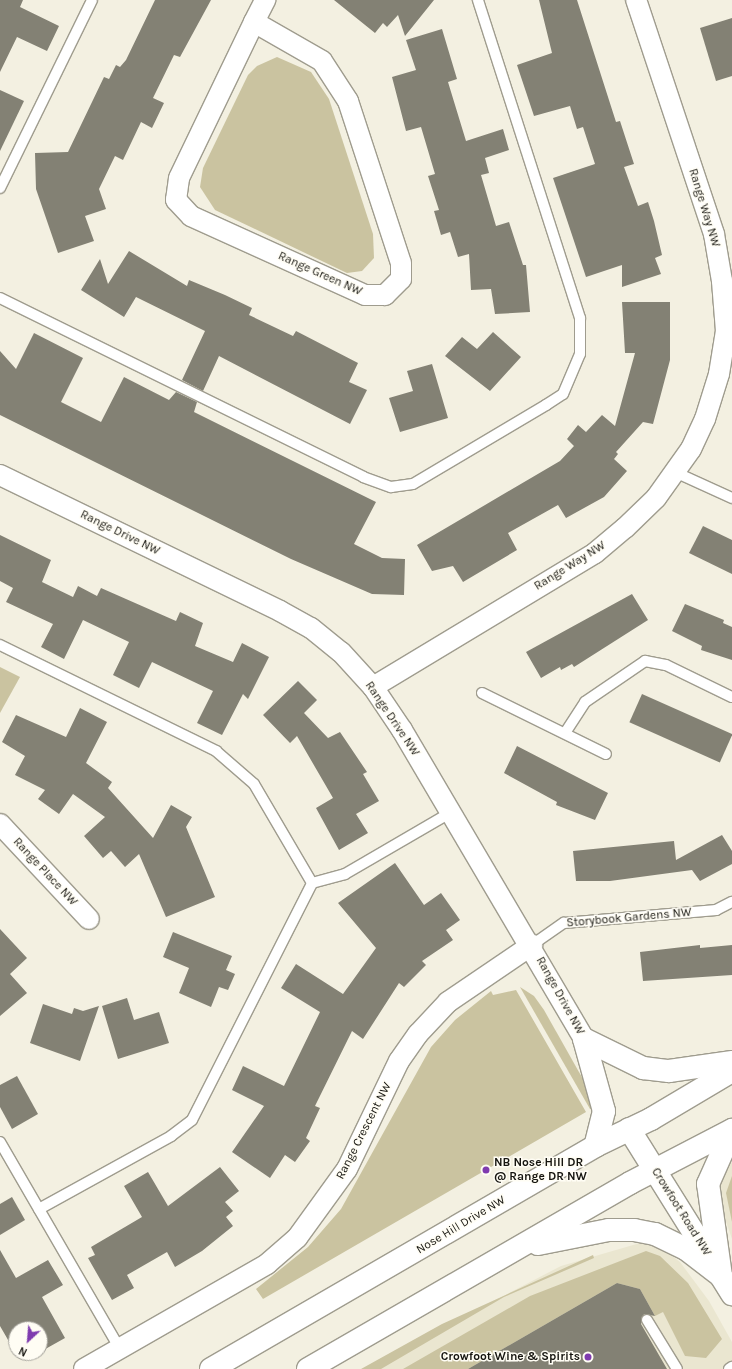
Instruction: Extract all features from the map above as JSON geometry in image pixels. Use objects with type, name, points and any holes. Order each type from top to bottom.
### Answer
[{"type":"main road","points":[[584,1039],[642,1068],[669,1071],[732,1062]]},
{"type":"main road","points":[[584,1039],[604,1111],[595,1146]]},
{"type":"main road","name":"Nose Hill Drive NW","points":[[211,1369],[595,1146],[629,1129],[732,1071]]},
{"type":"main road","name":"Crowfoot Road NW","points":[[629,1129],[732,1294]]},
{"type":"main road","points":[[308,1369],[521,1248],[654,1170],[732,1130]]},
{"type":"main road","points":[[721,1276],[708,1184],[732,1130]]},
{"type":"main road","points":[[521,1248],[609,1230],[634,1230],[655,1234],[686,1249],[721,1276]]},
{"type":"street","name":"Range Green NW","points":[[254,22],[322,61],[348,101],[402,263],[401,279],[385,295],[364,295],[191,216],[180,208],[175,192],[179,178],[254,22],[265,0]]},
{"type":"street","name":"Range Way NW","points":[[373,687],[595,553],[656,498],[691,449],[705,419],[719,374],[726,331],[722,281],[714,234],[636,0]]},
{"type":"street","name":"Range Drive NW","points":[[0,475],[311,628],[341,652],[373,687],[532,946],[584,1039]]},
{"type":"street","name":"Range Place NW","points":[[0,824],[89,919]]},
{"type":"street","name":"Range Crescent NW","points":[[84,1369],[267,1264],[297,1238],[347,1170],[399,1061],[418,1034],[448,1002],[532,946]]},
{"type":"lane","points":[[0,188],[92,0]]},
{"type":"lane","points":[[0,298],[363,477],[391,487],[413,484],[546,405],[563,394],[580,354],[580,318],[478,0]]},
{"type":"lane","points":[[675,472],[732,498]]},
{"type":"lane","points":[[0,645],[216,751],[254,784],[312,883]]},
{"type":"lane","points":[[566,733],[585,702],[645,661],[666,665],[732,697]]},
{"type":"lane","points":[[482,693],[606,754]]},
{"type":"lane","points":[[39,1209],[171,1136],[192,1120],[312,883],[345,874],[450,813]]},
{"type":"lane","name":"Storybook Gardens NW","points":[[532,946],[564,923],[716,910],[732,902]]},
{"type":"lane","points":[[0,1142],[120,1349]]},
{"type":"lane","points":[[647,1320],[677,1369]]},
{"type":"shaded area","points":[[277,57],[311,72],[329,99],[373,234],[374,258],[362,271],[347,273],[215,210],[200,187],[203,168],[248,75],[257,66]]},
{"type":"shaded area","points":[[0,667],[20,677],[0,713]]},
{"type":"shaded area","points":[[520,987],[534,996],[544,1010],[588,1088],[593,1108],[590,1109]]},
{"type":"shaded area","points":[[516,990],[586,1112],[263,1299],[256,1289],[308,1247],[341,1209],[431,1047],[455,1020],[491,991],[493,995]]},
{"type":"shaded area","points":[[732,1162],[732,1239],[721,1207],[719,1186]]},
{"type":"shaded area","points":[[732,1176],[732,1222],[726,1193]]},
{"type":"shaded area","points":[[640,1243],[662,1248],[680,1262],[709,1301],[732,1342],[732,1369],[362,1369],[561,1266]]},
{"type":"shaded area","points":[[646,1251],[660,1256],[688,1283],[722,1339],[706,1358],[685,1356],[663,1312],[655,1316],[640,1289],[617,1283],[468,1369],[403,1369],[530,1296]]},
{"type":"shaded area","points":[[593,1255],[594,1258],[504,1297],[381,1369],[361,1369],[442,1324]]},
{"type":"building","points":[[0,0],[23,0],[20,7],[59,26],[47,51],[17,37],[0,72]]},
{"type":"building","points":[[155,0],[211,0],[180,57],[174,55],[153,98],[164,103],[152,128],[141,122],[123,160],[115,156],[99,189],[106,209],[85,216],[94,241],[58,253],[36,189],[35,153],[68,152],[104,77],[109,79],[116,65],[120,67],[126,60]]},
{"type":"building","points":[[334,0],[434,0],[405,36],[398,15],[387,27],[383,23],[375,33]]},
{"type":"building","points":[[539,0],[577,0],[616,122],[620,121],[634,164],[624,167],[638,206],[648,202],[654,221],[662,255],[655,258],[661,274],[622,287],[622,265],[586,277],[553,178],[595,164],[583,127],[577,129],[570,106],[534,116],[517,65],[552,53]]},
{"type":"building","points":[[732,18],[732,76],[716,81],[700,28]]},
{"type":"building","points":[[442,29],[457,79],[448,82],[466,141],[503,129],[509,150],[485,158],[489,173],[481,175],[496,226],[509,222],[523,265],[526,265],[530,312],[495,314],[491,289],[471,290],[469,254],[458,257],[450,232],[441,235],[434,211],[439,210],[428,176],[435,174],[421,127],[406,131],[392,77],[416,70],[406,40]]},
{"type":"building","points":[[0,90],[24,101],[0,151]]},
{"type":"building","points":[[129,251],[187,286],[189,280],[225,295],[252,308],[249,315],[293,336],[296,331],[358,363],[349,382],[367,390],[350,424],[219,356],[203,391],[182,380],[205,331],[136,297],[124,317],[81,290],[100,259],[108,284]]},
{"type":"building","points":[[622,302],[670,302],[670,360],[653,424],[643,422],[616,452],[618,454],[614,459],[627,471],[604,497],[566,518],[558,505],[508,533],[517,550],[463,582],[453,566],[432,571],[417,545],[560,461],[574,446],[567,439],[578,425],[586,432],[602,415],[615,426],[635,353],[625,353]]},
{"type":"building","points":[[493,332],[521,357],[490,391],[445,356],[462,337],[477,349]]},
{"type":"building","points":[[34,333],[83,358],[61,402],[101,422],[124,377],[169,400],[176,392],[197,402],[194,412],[376,502],[354,544],[382,558],[405,559],[404,595],[372,594],[291,559],[0,415],[0,351],[16,369]]},
{"type":"building","points":[[432,364],[448,418],[400,432],[389,398],[413,391],[407,371]]},
{"type":"building","points":[[703,526],[732,540],[732,574],[689,553]]},
{"type":"building","points":[[0,535],[51,560],[42,582],[73,597],[78,586],[97,596],[101,588],[176,621],[180,612],[203,623],[195,646],[233,662],[242,643],[269,657],[248,699],[243,694],[222,735],[197,723],[213,691],[152,662],[139,688],[113,675],[129,642],[83,620],[64,659],[41,647],[53,624],[6,602],[13,588],[0,581]]},
{"type":"building","points":[[632,594],[648,620],[574,667],[572,664],[561,670],[560,667],[541,678],[526,652]]},
{"type":"building","points":[[685,604],[724,620],[723,623],[732,627],[732,660],[701,650],[702,646],[672,631]]},
{"type":"building","points":[[298,681],[317,700],[304,713],[328,738],[340,732],[367,772],[363,774],[379,801],[356,814],[368,833],[339,850],[316,808],[333,798],[297,736],[290,743],[263,715]]},
{"type":"building","points":[[642,694],[732,734],[720,763],[629,722]]},
{"type":"building","points":[[80,708],[107,722],[86,763],[112,782],[108,788],[153,838],[171,805],[192,817],[186,827],[215,897],[166,917],[139,854],[125,867],[111,851],[103,858],[84,836],[105,817],[73,794],[59,814],[38,799],[45,790],[15,775],[25,756],[2,742],[16,715],[66,737]]},
{"type":"building","points":[[517,746],[608,793],[595,820],[556,805],[557,802],[504,773]]},
{"type":"building","points":[[722,835],[732,851],[732,864],[700,881],[692,870],[610,881],[576,881],[573,851],[674,841],[676,860]]},
{"type":"building","points":[[395,863],[424,905],[441,893],[460,920],[446,930],[453,940],[422,961],[426,965],[404,987],[399,983],[363,1039],[352,1031],[315,1106],[320,1108],[306,1138],[310,1141],[295,1162],[285,1155],[270,1178],[232,1152],[264,1106],[232,1090],[243,1066],[284,1086],[320,1012],[281,988],[296,964],[343,994],[376,948],[338,903]]},
{"type":"building","points":[[0,929],[27,958],[10,974],[27,993],[0,1016]]},
{"type":"building","points":[[173,932],[232,956],[226,970],[235,974],[228,990],[219,987],[211,1007],[179,993],[189,968],[163,957]]},
{"type":"building","points":[[700,945],[700,948],[732,945],[732,975],[643,981],[640,952]]},
{"type":"building","points":[[127,998],[134,1020],[159,1012],[169,1043],[118,1059],[102,1006]]},
{"type":"building","points":[[43,1004],[72,1014],[74,1008],[83,1011],[99,1006],[80,1061],[30,1043]]},
{"type":"building","points":[[17,1076],[38,1114],[12,1129],[0,1107],[0,1085]]},
{"type":"building","points":[[220,1167],[239,1191],[225,1202],[233,1211],[226,1217],[233,1226],[202,1251],[175,1267],[167,1252],[127,1275],[134,1288],[112,1300],[88,1258],[95,1255],[91,1247],[142,1217],[124,1186],[148,1172],[168,1206]]},
{"type":"building","points":[[12,1197],[25,1220],[0,1235],[0,1204]]},
{"type":"building","points":[[0,1250],[16,1278],[48,1260],[63,1285],[42,1297],[65,1338],[48,1348],[48,1321],[8,1321],[8,1340],[0,1326]]},
{"type":"building","points":[[617,1283],[640,1289],[655,1316],[644,1314],[641,1324],[667,1369],[468,1369]]},
{"type":"place","name":"NB Nose Hill DR @ Range DR NW","points":[[486,1170]]},
{"type":"place","name":"Crowfoot Wine & Spirits","points":[[588,1357]]}]
